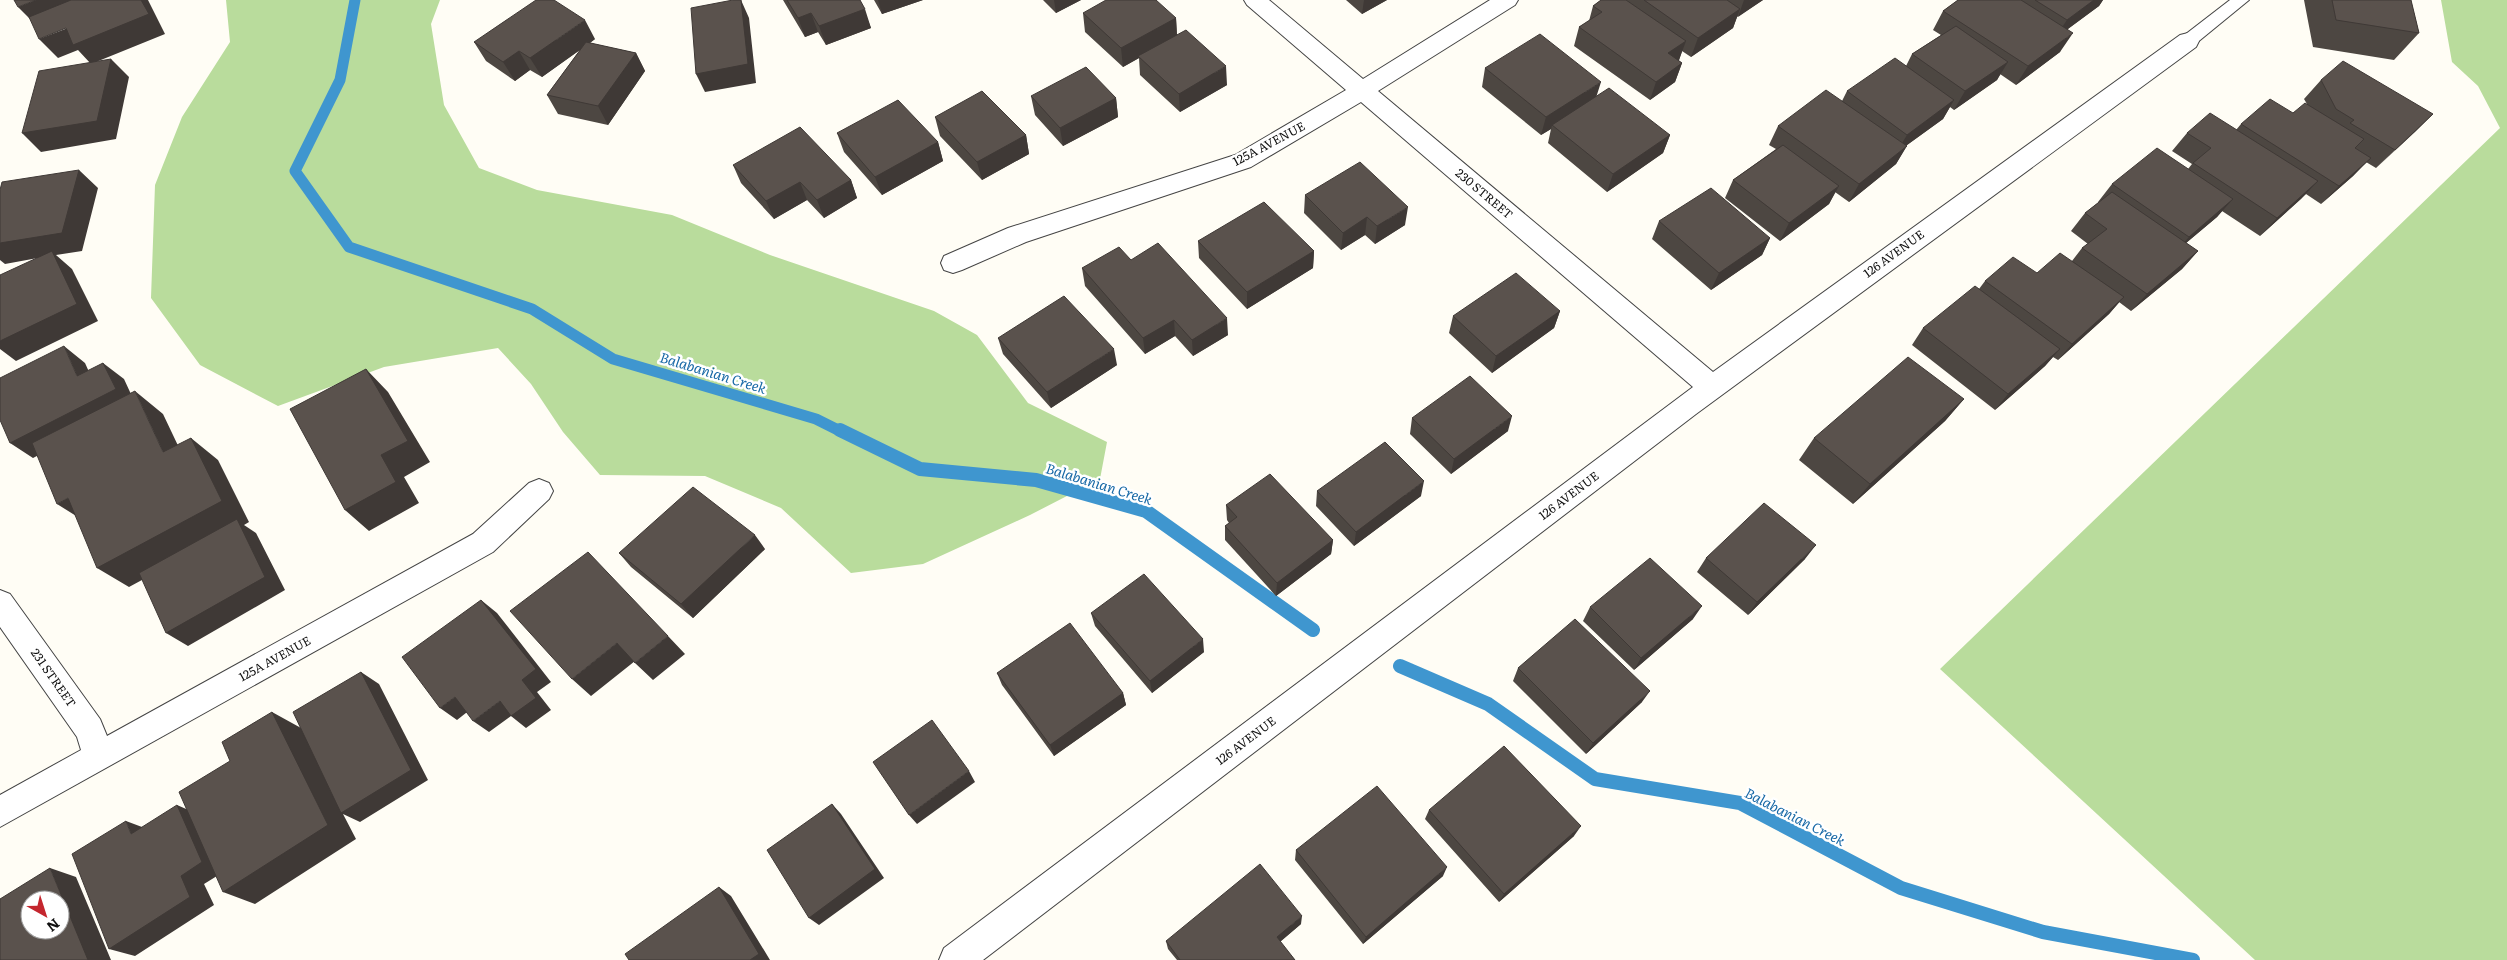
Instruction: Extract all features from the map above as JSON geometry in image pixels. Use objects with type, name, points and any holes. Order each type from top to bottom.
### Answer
[{"type":"street","name":"230 STREET","points":[[1256,0],[1712,387]]},
{"type":"street","name":"125A AVENUE","points":[[953,263],[1017,235],[1243,161],[1362,91],[1408,60],[1507,0]]},
{"type":"street","name":"126 AVENUE","points":[[956,960],[1712,387],[2188,42]]},
{"type":"street","name":"125A AVENUE","points":[[0,812],[483,543],[539,491]]},
{"type":"street","name":"231 STREET","points":[[0,603],[89,729],[99,758]]},
{"type":"lane","points":[[2188,42],[2241,0]]},
{"type":"green space","points":[[226,0],[440,0],[431,24],[444,105],[479,168],[537,190],[672,215],[770,255],[934,311],[977,335],[1028,403],[1107,442],[1100,479],[1030,515],[923,564],[851,573],[781,508],[705,476],[600,475],[563,432],[531,384],[498,348],[384,367],[278,406],[200,365],[151,298],[155,185],[182,117],[230,42]]},
{"type":"green space","points":[[2441,0],[2507,0],[2507,960],[2255,960],[1940,669],[2500,128],[2478,86],[2452,62]]},
{"type":"building","points":[[14,0],[36,0],[18,7]]},
{"type":"building","points":[[71,0],[141,0],[149,14],[73,45],[66,28],[39,39],[29,17]]},
{"type":"building","points":[[536,0],[554,0],[585,20],[530,58],[519,51],[503,62],[474,42]]},
{"type":"building","points":[[741,0],[748,64],[696,74],[691,8]]},
{"type":"building","points":[[787,0],[860,0],[865,9],[819,26],[811,13],[798,18]]},
{"type":"building","points":[[1106,0],[1156,0],[1176,18],[1121,48],[1083,13]]},
{"type":"building","points":[[1601,0],[1626,0],[1686,41],[1668,53],[1682,63],[1656,82],[1579,27],[1602,12],[1593,6]]},
{"type":"building","points":[[1644,0],[1727,0],[1740,9],[1698,38]]},
{"type":"building","points":[[1958,0],[2021,0],[2073,33],[2028,66],[1943,11]]},
{"type":"building","points":[[2035,0],[2094,0],[2067,20]]},
{"type":"building","points":[[2332,0],[2411,0],[2419,33],[2336,20]]},
{"type":"building","points":[[1956,26],[2008,62],[1965,91],[1912,54]]},
{"type":"building","points":[[1186,30],[1226,66],[1179,94],[1138,56]]},
{"type":"building","points":[[1540,34],[1601,82],[1546,117],[1485,68]]},
{"type":"building","points":[[586,42],[636,53],[598,106],[547,95]]},
{"type":"building","points":[[1895,58],[1954,100],[1907,135],[1847,91]]},
{"type":"building","points":[[111,59],[97,121],[22,133],[39,71]]},
{"type":"building","points":[[2343,61],[2433,114],[2395,150],[2350,123],[2354,120],[2336,109],[2321,80]]},
{"type":"building","points":[[1086,67],[1116,98],[1060,128],[1031,96]]},
{"type":"building","points":[[1609,88],[1670,135],[1613,174],[1552,125]]},
{"type":"building","points":[[1826,90],[1907,146],[1859,184],[1778,126]]},
{"type":"building","points":[[982,91],[1026,135],[977,162],[935,117]]},
{"type":"building","points":[[2270,99],[2293,113],[2305,103],[2364,139],[2355,148],[2371,158],[2339,186],[2241,124]]},
{"type":"building","points":[[898,100],[938,142],[875,177],[837,133]]},
{"type":"building","points":[[2210,113],[2318,181],[2277,218],[2193,163],[2211,148],[2187,133]]},
{"type":"building","points":[[800,127],[851,180],[817,200],[800,182],[766,201],[733,165]]},
{"type":"building","points":[[1783,145],[1839,186],[1789,223],[1733,180]]},
{"type":"building","points":[[2157,148],[2233,199],[2189,237],[2112,184]]},
{"type":"building","points":[[1360,162],[1408,207],[1377,226],[1367,217],[1343,233],[1305,195]]},
{"type":"building","points":[[79,170],[62,233],[0,243],[0,190],[2,182]]},
{"type":"building","points":[[1711,188],[1770,238],[1719,273],[1659,221]]},
{"type":"building","points":[[2112,192],[2198,251],[2147,294],[2082,248],[2107,229],[2085,213]]},
{"type":"building","points":[[1264,202],[1314,251],[1247,292],[1198,241]]},
{"type":"building","points":[[1158,243],[1227,318],[1192,340],[1174,320],[1143,338],[1082,268],[1119,247],[1131,260]]},
{"type":"building","points":[[52,251],[77,304],[0,341],[0,275]]},
{"type":"building","points":[[2060,253],[2124,297],[2072,344],[1985,281],[2013,257],[2037,273]]},
{"type":"building","points":[[1516,273],[1560,311],[1496,356],[1453,316]]},
{"type":"building","points":[[1975,286],[2060,349],[2008,394],[1923,328]]},
{"type":"building","points":[[1064,296],[1114,349],[1047,392],[998,338]]},
{"type":"building","points":[[64,346],[77,376],[103,363],[116,389],[10,443],[0,420],[0,378]]},
{"type":"building","points":[[1908,357],[1964,399],[1870,484],[1814,438]]},
{"type":"building","points":[[366,369],[408,441],[381,455],[396,482],[345,510],[290,409]]},
{"type":"building","points":[[1470,376],[1512,416],[1454,459],[1412,418]]},
{"type":"building","points":[[135,391],[163,452],[191,438],[222,501],[97,568],[68,498],[57,504],[32,443]]},
{"type":"building","points":[[1385,442],[1424,481],[1356,532],[1317,491]]},
{"type":"building","points":[[1270,474],[1333,540],[1277,583],[1225,526],[1237,517],[1226,505]]},
{"type":"building","points":[[693,487],[755,535],[681,604],[619,553]]},
{"type":"building","points":[[1764,503],[1816,545],[1757,602],[1706,558]]},
{"type":"building","points":[[237,519],[265,577],[166,633],[139,573]]},
{"type":"building","points":[[588,552],[668,636],[635,663],[617,643],[572,679],[510,611]]},
{"type":"building","points":[[1650,558],[1702,606],[1641,658],[1590,607]]},
{"type":"building","points":[[1144,574],[1203,639],[1150,681],[1091,613]]},
{"type":"building","points":[[481,600],[536,669],[522,680],[536,698],[511,716],[500,701],[473,721],[455,697],[440,708],[402,657]]},
{"type":"building","points":[[1575,619],[1650,691],[1593,743],[1518,668]]},
{"type":"building","points":[[1070,623],[1123,693],[1050,745],[997,673]]},
{"type":"building","points":[[361,672],[411,770],[341,813],[293,712]]},
{"type":"building","points":[[272,712],[328,825],[223,892],[179,792],[230,761],[222,742]]},
{"type":"building","points":[[932,720],[969,771],[909,815],[873,762]]},
{"type":"building","points":[[1504,746],[1581,826],[1504,894],[1429,810]]},
{"type":"building","points":[[1377,786],[1447,867],[1366,937],[1296,850]]},
{"type":"building","points":[[832,804],[875,869],[809,918],[767,850]]},
{"type":"building","points":[[177,805],[202,862],[181,876],[190,897],[109,949],[72,854],[126,821],[131,834]]},
{"type":"building","points":[[1260,864],[1302,916],[1277,937],[1295,960],[1180,960],[1166,941]]},
{"type":"building","points":[[50,868],[59,890],[20,890],[20,940],[70,940],[70,916],[88,960],[0,960],[0,899]]},
{"type":"building","points":[[719,887],[759,954],[750,960],[629,960],[625,954]]},
{"type":"waterway","name":"Balabanian Creek","points":[[355,0],[340,80],[295,171],[349,247],[532,309],[613,359],[816,419],[842,432]]},
{"type":"waterway","name":"Balabanian Creek","points":[[840,430],[920,469],[1036,480],[1146,511],[1313,630]]},
{"type":"waterway","name":"Balabanian Creek","points":[[1400,666],[1488,704],[1595,779],[1740,803],[1901,888],[2043,932],[2193,960]]}]
